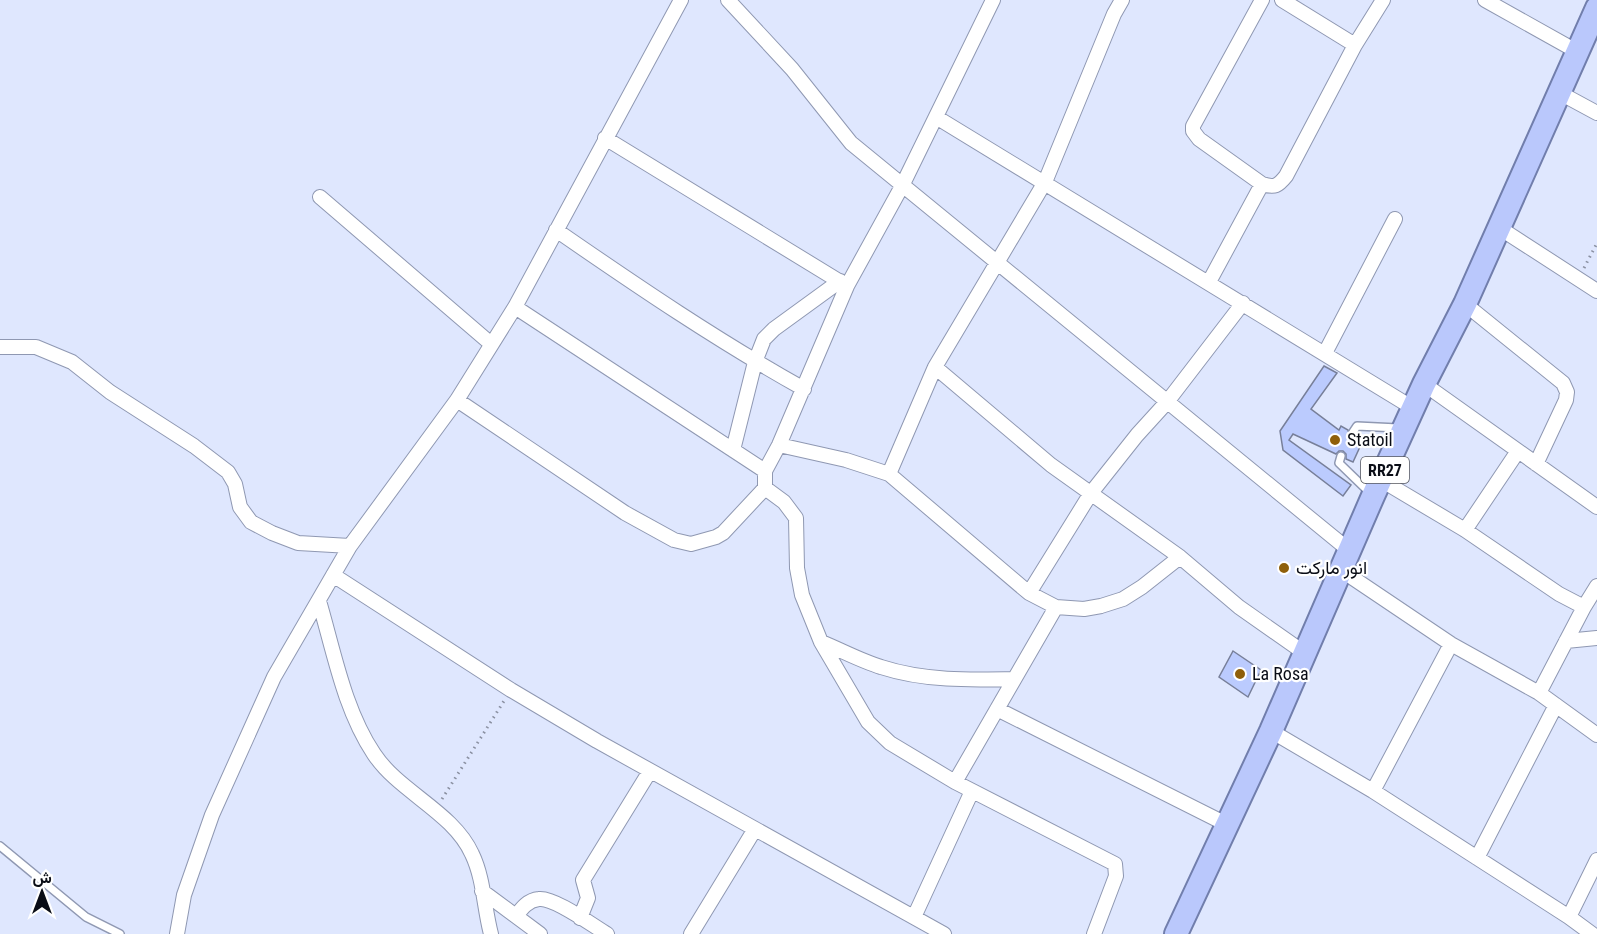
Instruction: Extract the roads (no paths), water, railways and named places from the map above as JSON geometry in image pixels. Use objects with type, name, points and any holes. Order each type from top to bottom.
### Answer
[{"type":"highway","name":"RR27","points":[[1176,934],[1306,654],[1413,408],[1465,304],[1597,10]]},
{"type":"street","points":[[728,0],[792,69],[851,142],[902,186],[1167,402],[1346,561],[1451,644],[1539,693],[1597,735]]},
{"type":"street","points":[[457,400],[625,513],[674,540],[691,544],[723,533],[765,488],[765,471],[804,389],[843,284],[902,186],[993,0]]},
{"type":"street","points":[[889,474],[935,367],[1044,182],[1114,14],[1122,0]]},
{"type":"street","points":[[1262,0],[1193,126],[1193,131],[1199,139],[1262,184],[1276,187],[1286,176],[1355,45],[1383,0]]},
{"type":"street","points":[[1282,0],[1355,45]]},
{"type":"street","points":[[1485,0],[1578,52]]},
{"type":"street","points":[[177,934],[184,895],[212,815],[274,677],[350,546],[457,400],[514,307],[675,2]]},
{"type":"street","points":[[1560,93],[1597,113]]},
{"type":"street","points":[[936,117],[1413,408]]},
{"type":"street","points":[[605,138],[843,284]]},
{"type":"street","points":[[1209,282],[1262,184]]},
{"type":"street","points":[[320,197],[490,343]]},
{"type":"street","points":[[1325,353],[1395,219]]},
{"type":"street","points":[[1498,227],[1597,291]]},
{"type":"street","points":[[556,230],[649,294],[755,362],[804,389]]},
{"type":"street","points":[[733,450],[755,362],[760,346],[768,333],[843,284]]},
{"type":"street","points":[[1029,593],[1091,493],[1137,435],[1167,402],[1243,303]]},
{"type":"street","points":[[1465,304],[1563,382],[1567,392],[1566,400],[1536,464]]},
{"type":"street","points":[[514,307],[765,471]]},
{"type":"street","points":[[0,347],[36,347],[72,362],[110,392],[194,446],[228,472],[235,484],[240,507],[251,522],[272,534],[298,543],[350,546]]},
{"type":"street","points":[[935,367],[1051,465],[1180,557],[1239,607],[1306,654]]},
{"type":"street","points":[[1424,384],[1597,507]]},
{"type":"street","points":[[779,445],[846,460],[889,474],[1029,593],[1056,607],[1084,609],[1123,599],[1142,588],[1180,557]]},
{"type":"street","points":[[1465,530],[1518,451]]},
{"type":"street","points":[[765,488],[784,502],[796,518],[797,568],[802,595],[821,642],[872,726],[890,743],[955,782],[1115,864],[1116,876],[1094,934]]},
{"type":"street","points":[[1377,488],[1465,530],[1559,594],[1584,607]]},
{"type":"street","points":[[333,575],[511,690],[650,771],[944,934]]},
{"type":"street","points":[[1539,693],[1597,586]]},
{"type":"street","points":[[319,600],[348,699],[362,733],[388,771],[459,834],[472,853],[479,872],[491,934]]},
{"type":"street","points":[[955,782],[1056,607]]},
{"type":"street","points":[[1566,640],[1597,638]]},
{"type":"street","points":[[821,642],[880,667],[899,672],[947,679],[1014,679]]},
{"type":"street","points":[[1373,791],[1451,644]]},
{"type":"street","points":[[1477,858],[1556,705]]},
{"type":"street","points":[[997,709],[1226,824]]},
{"type":"street","points":[[1271,731],[1373,791],[1592,934]]},
{"type":"street","points":[[580,918],[588,898],[583,880],[650,771]]},
{"type":"street","points":[[914,917],[972,791]]},
{"type":"street","points":[[691,934],[755,829]]},
{"type":"street","points":[[1569,917],[1597,860]]},
{"type":"street","points":[[482,891],[540,934]]},
{"type":"street","points":[[516,916],[525,905],[533,900],[547,899],[607,934]]},
{"type":"lane","points":[[1353,432],[1357,426],[1404,428]]},
{"type":"lane","points":[[1341,456],[1339,463],[1377,488]]},
{"type":"lane","points":[[0,846],[86,917],[120,934]]},
{"type":"place","name":"Statoil","points":[[1335,440]]},
{"type":"place","name":"انور ماركت","points":[[1284,568]]},
{"type":"place","name":"La Rosa","points":[[1240,674]]}]
